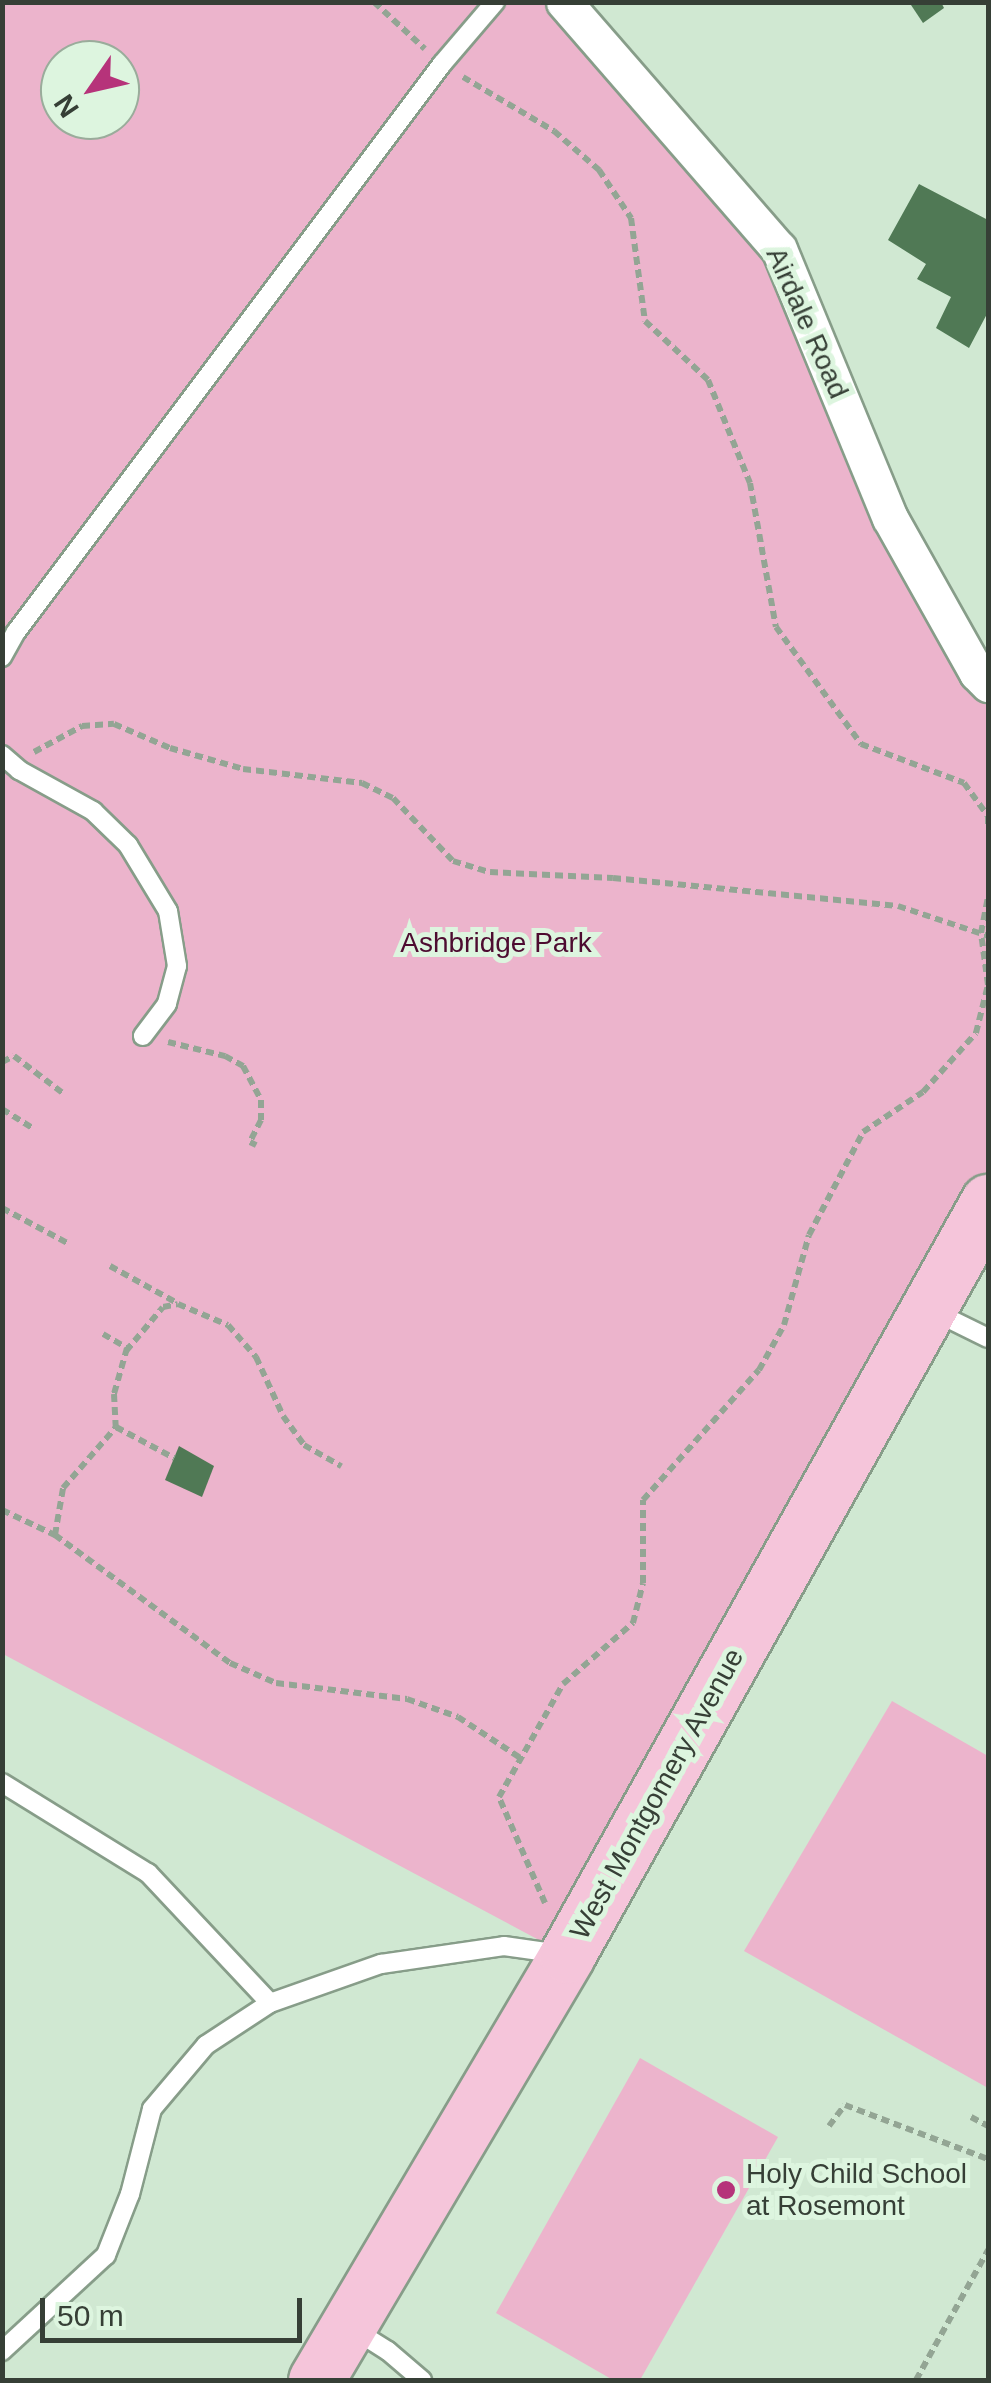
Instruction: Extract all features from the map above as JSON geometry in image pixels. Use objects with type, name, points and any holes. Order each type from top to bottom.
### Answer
[{"type":"main road","name":"West Montgomery Avenue","points":[[316,2380],[566,1955],[988,1202]]},
{"type":"street","name":"Airdale Road","points":[[564,2],[778,249],[890,518],[977,674],[988,684]]},
{"type":"lane","points":[[2,656],[9,630],[442,64],[495,2]]},
{"type":"lane","points":[[2,755],[19,770],[93,812],[128,845],[168,911],[177,966],[167,1004],[142,1036]]},
{"type":"lane","points":[[928,1308],[988,1338]]},
{"type":"lane","points":[[2,1783],[148,1873],[270,2003]]},
{"type":"lane","points":[[4,2345],[62,2300],[106,2255],[130,2194],[152,2109],[206,2046],[270,2003],[382,1964],[504,1946],[566,1955]]},
{"type":"lane","points":[[348,2326],[388,2351],[422,2380]]},
{"type":"path","points":[[374,2],[442,64],[554,131],[599,170],[631,218],[645,321],[708,380],[750,483],[776,627],[861,744],[964,783],[988,816],[988,828]]},
{"type":"path","points":[[32,752],[82,726],[114,724],[170,748],[243,768],[362,783],[394,798],[453,861],[490,872],[613,878],[880,904],[985,934]]},
{"type":"path","points":[[566,1955],[499,1796],[563,1684],[632,1623],[643,1583],[642,1500],[759,1370],[784,1325],[808,1236],[863,1132],[923,1092],[976,1033],[988,985],[988,897]]},
{"type":"path","points":[[142,1036],[225,1056],[243,1066],[260,1100],[261,1120],[250,1142],[256,1145]]},
{"type":"path","points":[[2,1062],[14,1056],[64,1094]]},
{"type":"path","points":[[2,1108],[34,1130]]},
{"type":"path","points":[[2,1208],[68,1244]]},
{"type":"path","points":[[110,1266],[178,1304],[228,1325],[256,1357],[283,1416],[304,1445],[341,1466]]},
{"type":"path","points":[[55,1535],[63,1488],[116,1427],[114,1394],[126,1351],[163,1307],[178,1304]]},
{"type":"path","points":[[103,1334],[126,1351]]},
{"type":"path","points":[[116,1427],[174,1458]]},
{"type":"path","points":[[2,1510],[55,1535],[230,1663],[276,1683],[407,1699],[458,1717],[522,1759]]},
{"type":"path","points":[[829,2126],[845,2106],[988,2159]]},
{"type":"path","points":[[971,2117],[988,2126]]},
{"type":"path","points":[[916,2380],[988,2250]]},
{"type":"green space","name":"Ashbridge Park","points":[[2,3],[564,3],[779,249],[988,684],[988,1202],[567,1955],[3,1654]]},
{"type":"green space","points":[[892,1701],[988,1756],[988,2088],[744,1951]]},
{"type":"green space","points":[[640,2058],[778,2137],[640,2380],[613,2380],[496,2313]]},
{"type":"building","points":[[909,2],[941,2],[944,8],[923,23]]},
{"type":"building","points":[[919,184],[988,220],[988,312],[969,348],[936,328],[951,297],[917,279],[926,264],[888,240]]},
{"type":"building","points":[[179,1446],[214,1466],[202,1497],[165,1480]]},
{"type":"place","name":"Holy Child School at Rosemont","points":[[726,2190]]}]
